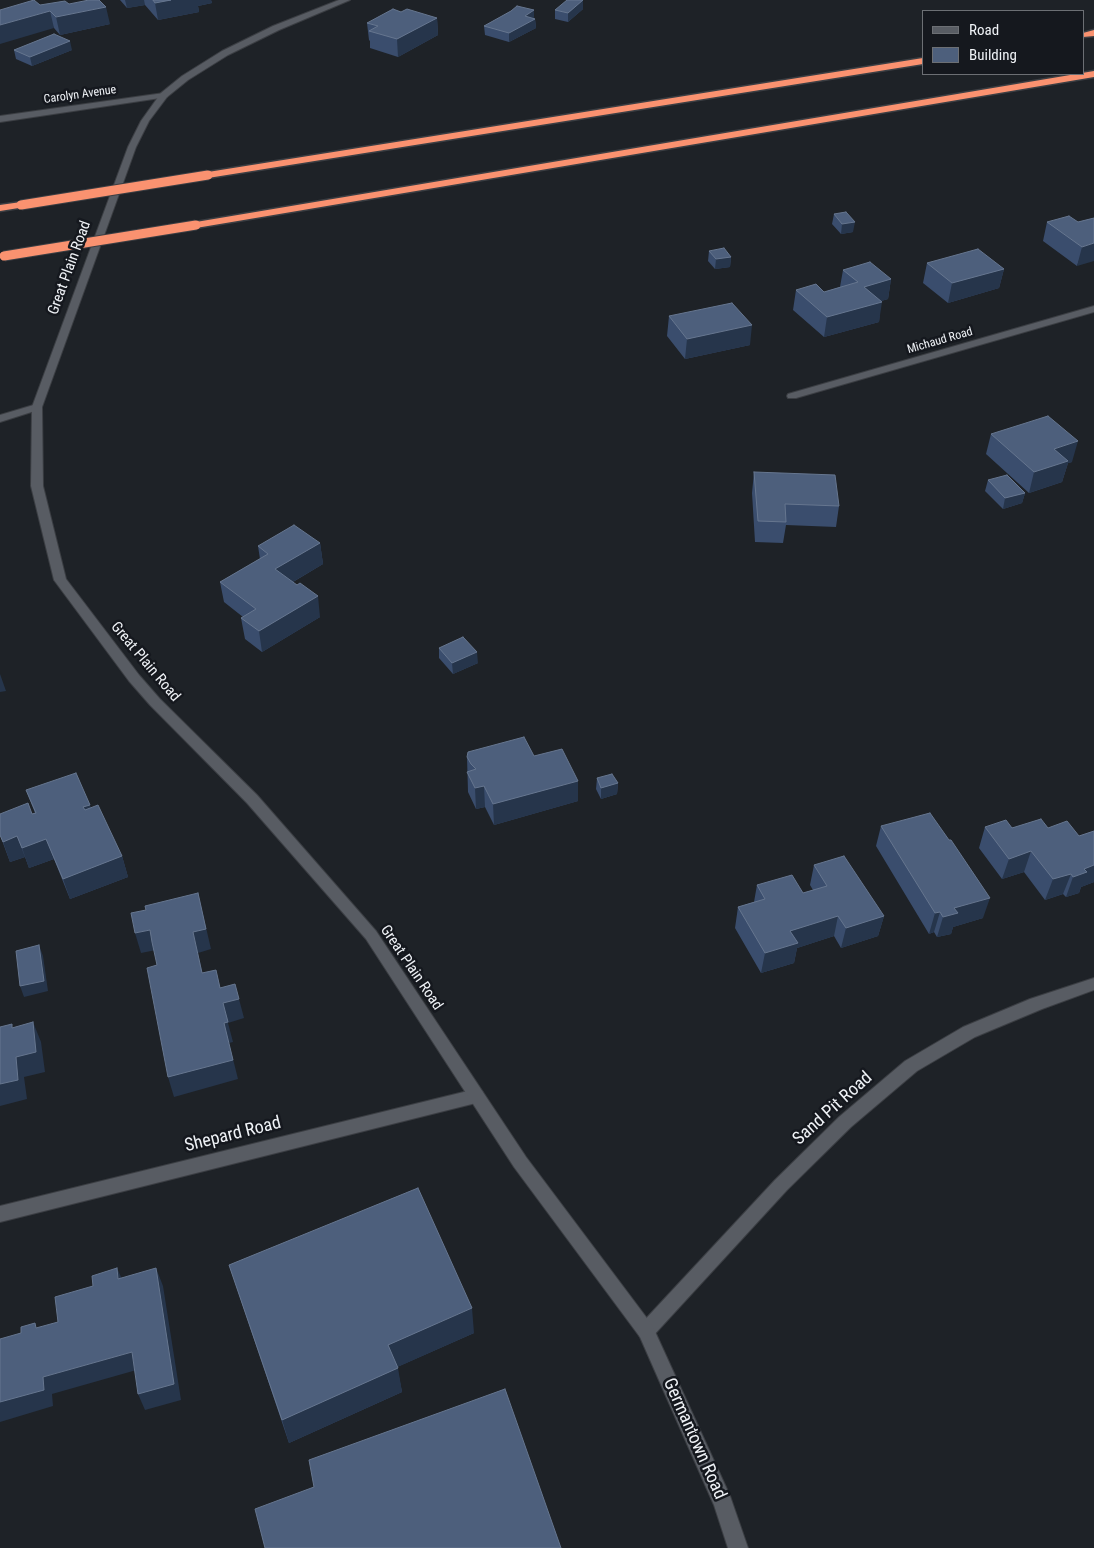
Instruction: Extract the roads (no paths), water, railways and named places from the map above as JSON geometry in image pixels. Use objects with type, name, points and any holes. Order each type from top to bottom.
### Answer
[{"type":"highway","points":[[0,208],[922,61]]},
{"type":"highway","points":[[2,257],[1094,74]]},
{"type":"main road","name":"Great Plain Road","points":[[346,0],[276,28],[225,54],[185,78],[164,95],[145,121],[132,147],[37,407],[37,486],[60,580],[155,702],[252,799],[371,935],[520,1162],[646,1331]]},
{"type":"main road","name":"Carolyn Avenue","points":[[0,119],[164,95]]},
{"type":"main road","name":"Michaud Road","points":[[792,396],[1094,310]]},
{"type":"main road","points":[[0,419],[37,407]]},
{"type":"main road","name":"Sand Pit Road","points":[[646,1331],[809,1157],[845,1122],[911,1066],[969,1032],[1036,1004],[1094,984]]},
{"type":"main road","name":"Shepard Road","points":[[0,1214],[476,1096]]},
{"type":"main road","name":"Germantown Road","points":[[646,1331],[723,1503],[738,1548]]}]
